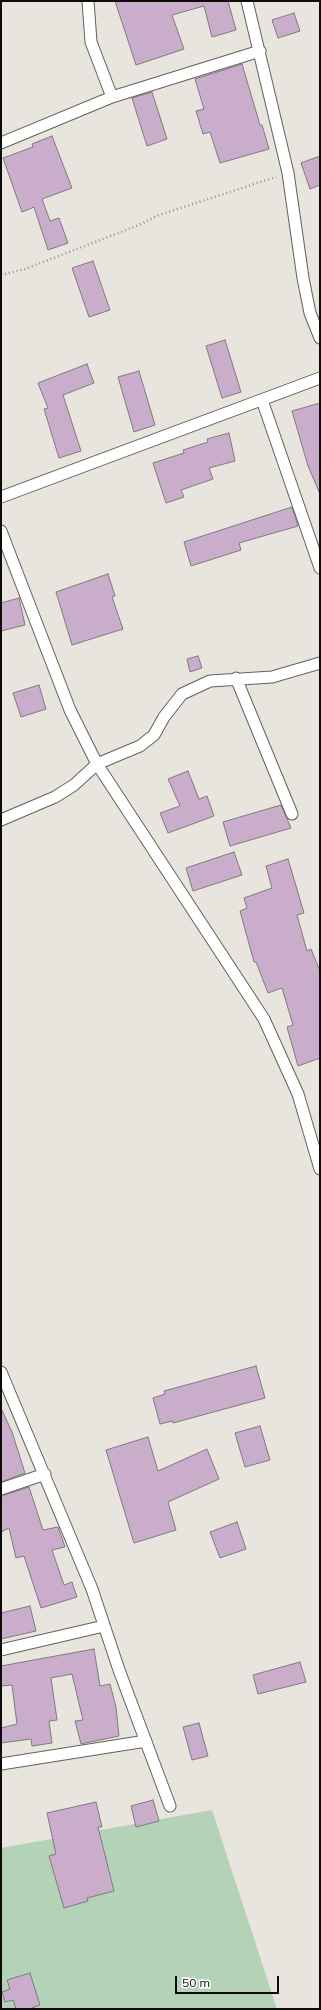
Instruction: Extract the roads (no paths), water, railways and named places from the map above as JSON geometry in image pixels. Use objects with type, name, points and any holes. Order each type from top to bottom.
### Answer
[{"type":"street","points":[[88,1],[91,42],[112,98]]},
{"type":"street","points":[[247,1],[288,173],[303,278],[310,313],[320,338]]},
{"type":"street","points":[[1,143],[112,98],[260,51]]},
{"type":"street","points":[[1,497],[320,378]]},
{"type":"street","points":[[262,400],[320,568]]},
{"type":"street","points":[[1,531],[70,710],[97,764],[264,1019],[298,1094],[320,1169]]},
{"type":"street","points":[[1,820],[55,797],[74,785],[97,764],[140,746],[154,736],[164,717],[182,694],[210,681],[236,678],[272,677],[320,664]]},
{"type":"street","points":[[236,678],[292,814]]},
{"type":"street","points":[[1,1372],[92,1589],[104,1626],[170,1806]]},
{"type":"street","points":[[1,1489],[44,1474]]},
{"type":"street","points":[[1,1650],[104,1626]]},
{"type":"street","points":[[1,1764],[146,1741]]}]
